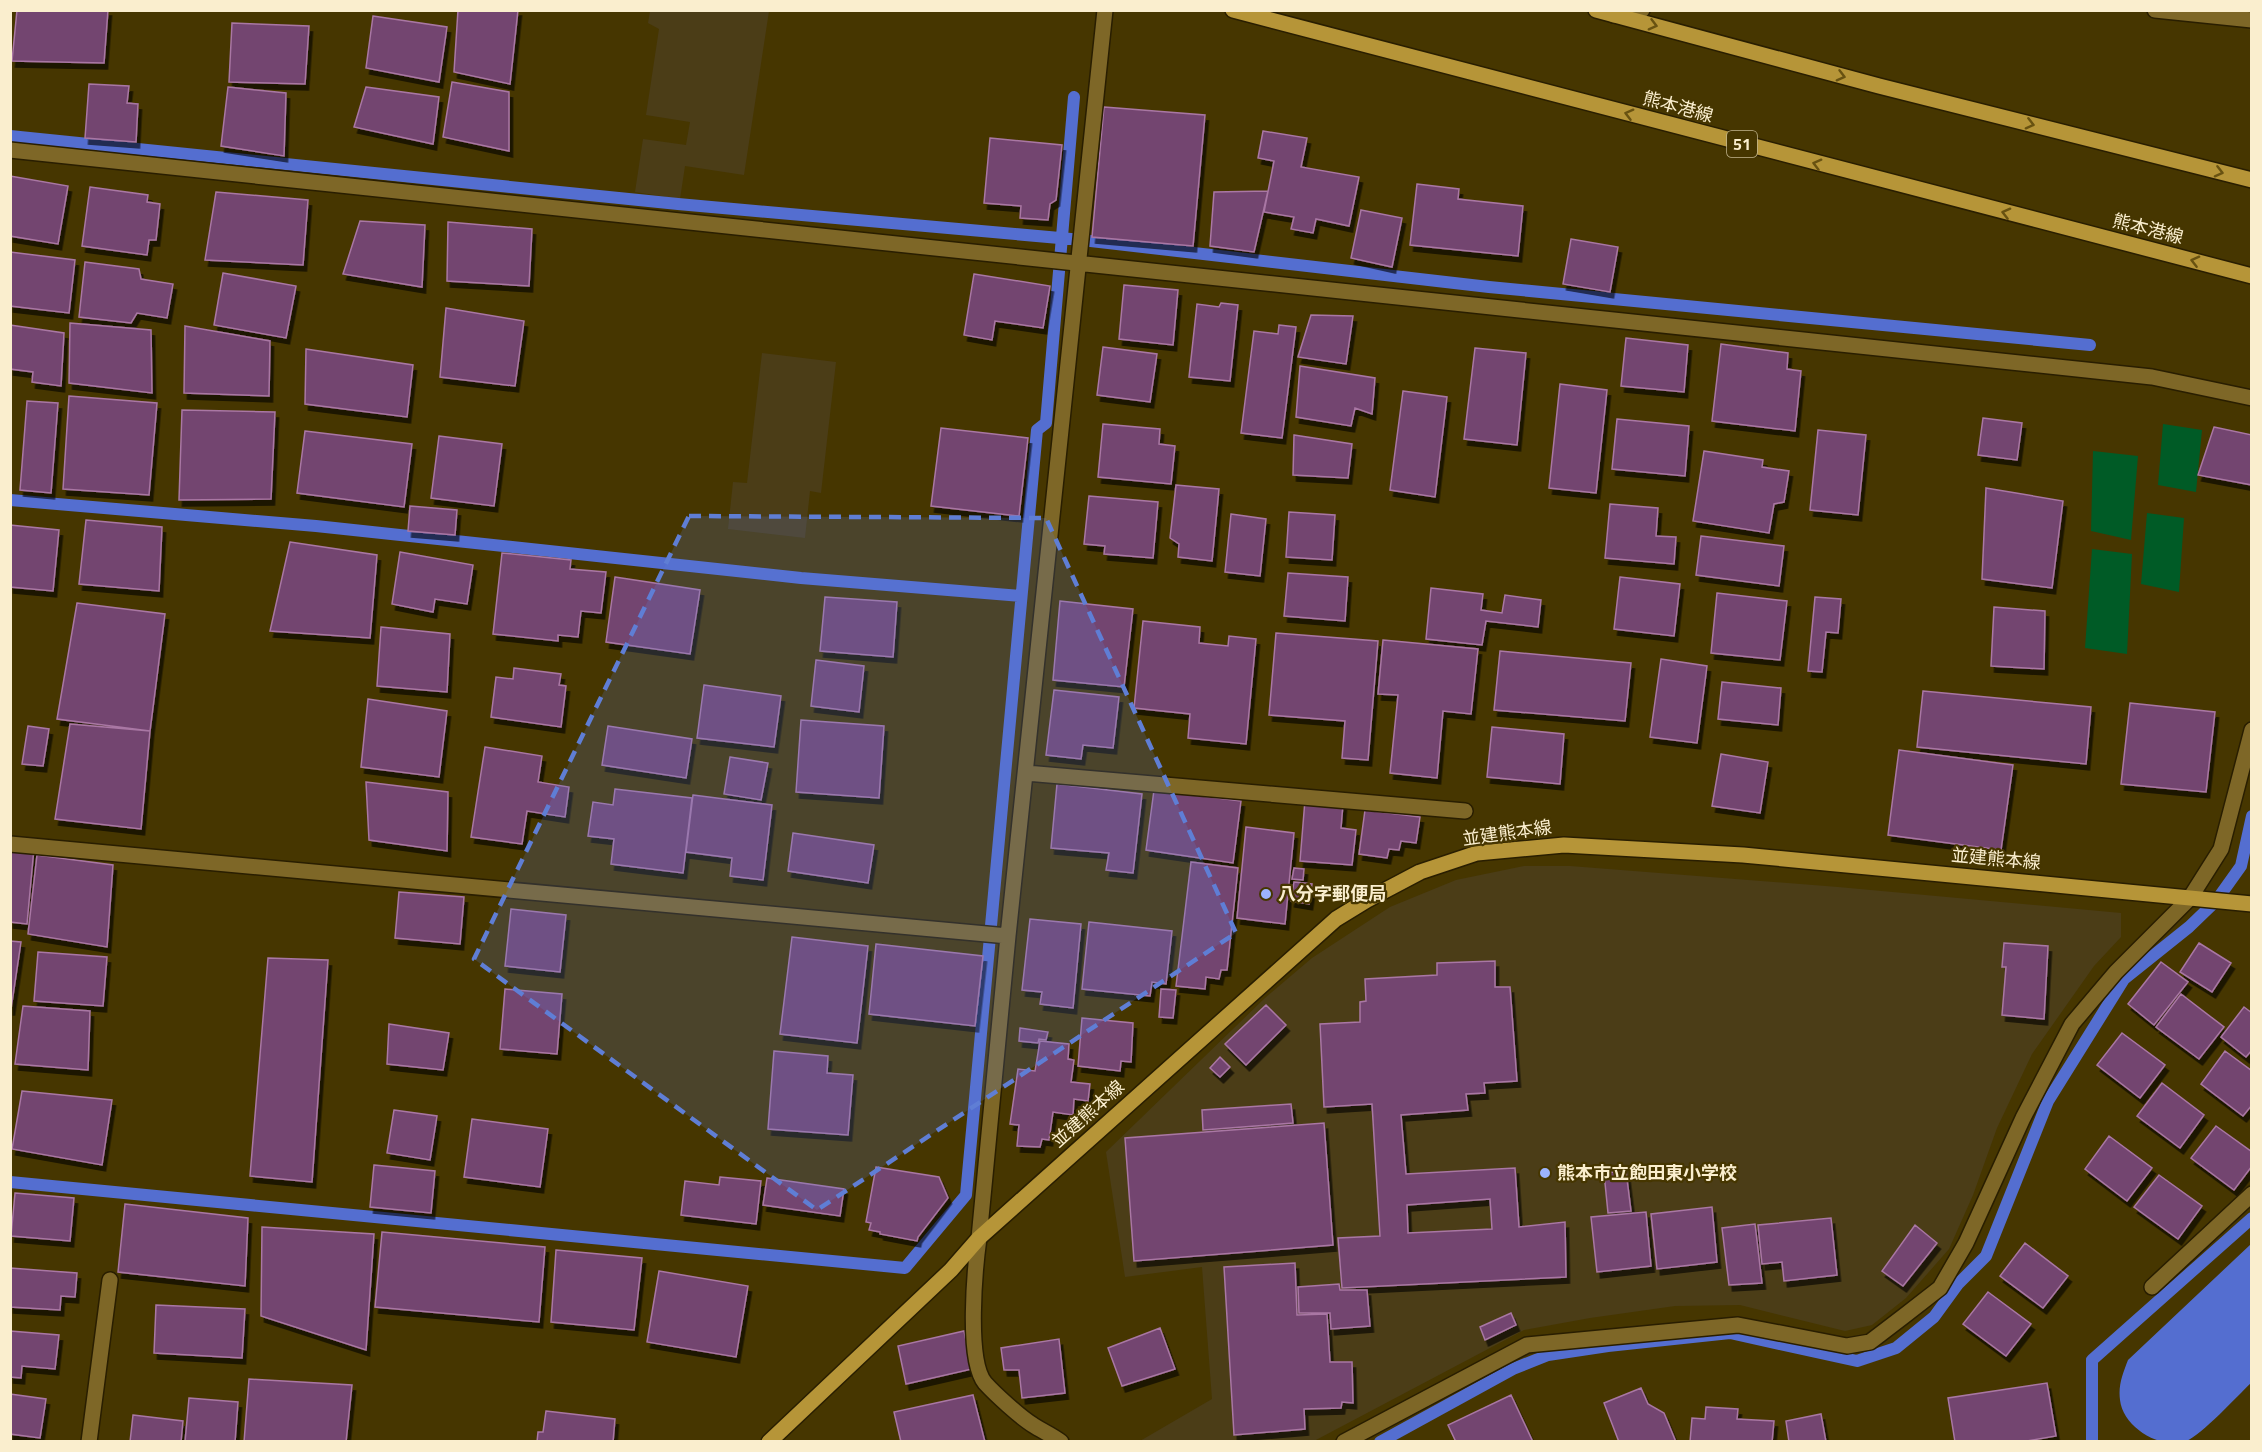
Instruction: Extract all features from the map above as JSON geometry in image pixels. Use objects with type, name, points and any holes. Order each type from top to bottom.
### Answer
[{"type":"main road","name":"熊本港線","points":[[1233,10],[2252,276]]},
{"type":"main road","points":[[1596,10],[1879,86],[2252,180]]},
{"type":"main road","name":"並建熊本線","points":[[769,1442],[951,1270],[979,1238],[1336,919],[1420,872],[1477,853],[1564,845],[1719,854],[2252,904]]},
{"type":"street","points":[[1061,1442],[1032,1425],[984,1382],[979,1369],[974,1328],[974,1274],[1105,10]]},
{"type":"street","points":[[1614,15],[1642,10]]},
{"type":"street","points":[[2155,10],[2252,20]]},
{"type":"street","points":[[10,150],[2152,377],[2252,398]]},
{"type":"street","points":[[1344,1442],[1527,1345],[1738,1325],[1847,1346],[1870,1342],[1940,1288],[1966,1243],[2023,1118],[2072,1024],[2116,972],[2190,898],[2222,849],[2252,730]]},
{"type":"street","points":[[1026,773],[1466,811]]},
{"type":"street","points":[[10,844],[1008,936]]},
{"type":"street","points":[[2152,1287],[2252,1194]]},
{"type":"street","points":[[89,1442],[110,1280]]},
{"type":"highlighted area","points":[[689,516],[1046,518],[1236,933],[817,1210],[474,959]]},
{"type":"shaded area","points":[[650,11],[769,11],[744,175],[685,166],[680,199],[635,192],[643,139],[686,145],[690,122],[646,115],[659,29],[648,23]]},
{"type":"shaded area","points":[[762,353],[836,362],[821,493],[810,491],[805,538],[728,529],[733,482],[747,483]]},
{"type":"shaded area","name":"熊本市立飽田東小学校","points":[[1524,866],[1570,866],[1838,887],[2121,913],[2121,937],[2094,966],[2032,1054],[1997,1128],[1973,1195],[1949,1249],[1906,1298],[1872,1325],[1845,1331],[1740,1305],[1675,1306],[1590,1318],[1524,1330],[1314,1441],[1140,1441],[1212,1399],[1202,1267],[1125,1277],[1106,1152],[1265,998],[1312,958],[1390,907],[1456,880]]},
{"type":"green space","points":[[2163,424],[2202,430],[2196,492],[2158,485]]},
{"type":"green space","points":[[2093,451],[2138,456],[2131,540],[2091,531]]},
{"type":"green space","points":[[2147,513],[2184,518],[2179,592],[2141,584]]},
{"type":"green space","points":[[2092,549],[2132,554],[2127,654],[2085,648]]},
{"type":"water","points":[[2251,1244],[2251,1383],[2193,1438],[2176,1443],[2154,1439],[2144,1434],[2128,1419],[2120,1400],[2120,1384],[2128,1360]]},
{"type":"building","points":[[17,10],[108,10],[104,63],[12,61]]},
{"type":"building","points":[[458,10],[518,10],[510,84],[454,72]]},
{"type":"building","points":[[373,16],[447,27],[439,82],[366,68]]},
{"type":"building","points":[[232,23],[309,26],[305,84],[229,82]]},
{"type":"building","points":[[452,82],[509,92],[509,151],[443,137]]},
{"type":"building","points":[[89,84],[129,86],[127,103],[138,104],[136,142],[85,138]]},
{"type":"building","points":[[228,87],[286,93],[284,156],[221,146]]},
{"type":"building","points":[[366,87],[439,97],[433,144],[354,127]]},
{"type":"building","points":[[1104,107],[1205,115],[1193,246],[1092,237]]},
{"type":"building","points":[[1263,131],[1307,138],[1301,167],[1359,177],[1349,226],[1316,219],[1313,233],[1291,229],[1294,217],[1264,212],[1274,161],[1258,158]]},
{"type":"building","points":[[990,138],[1062,145],[1056,200],[1050,204],[1048,220],[1020,218],[1021,206],[984,203]]},
{"type":"building","points":[[10,176],[68,186],[58,244],[10,236]]},
{"type":"building","points":[[1417,184],[1459,189],[1458,199],[1523,206],[1518,256],[1410,245]]},
{"type":"building","points":[[90,187],[148,195],[147,202],[160,204],[156,240],[149,240],[147,255],[82,246]]},
{"type":"building","points":[[1268,191],[1254,252],[1210,246],[1214,192]]},
{"type":"building","points":[[216,192],[308,200],[303,265],[205,260]]},
{"type":"building","points":[[1361,210],[1402,218],[1392,267],[1351,258]]},
{"type":"building","points":[[360,221],[425,225],[422,287],[343,274]]},
{"type":"building","points":[[448,222],[532,229],[529,286],[447,281]]},
{"type":"building","points":[[1571,239],[1618,247],[1610,292],[1563,284]]},
{"type":"building","points":[[10,252],[75,260],[69,313],[10,306]]},
{"type":"building","points":[[85,262],[139,269],[141,279],[173,284],[167,318],[137,313],[131,323],[79,317]]},
{"type":"building","points":[[223,273],[296,286],[286,338],[214,325]]},
{"type":"building","points":[[974,274],[1050,286],[1043,328],[995,321],[992,340],[964,335]]},
{"type":"building","points":[[1124,285],[1178,290],[1173,345],[1119,339]]},
{"type":"building","points":[[1221,303],[1238,305],[1230,381],[1189,377],[1197,304],[1219,307]]},
{"type":"building","points":[[446,308],[524,321],[515,386],[440,377]]},
{"type":"building","points":[[1311,315],[1353,316],[1346,364],[1298,357]]},
{"type":"building","points":[[70,323],[151,330],[152,393],[69,383]]},
{"type":"building","points":[[10,325],[64,333],[61,386],[32,382],[33,372],[10,369]]},
{"type":"building","points":[[1279,325],[1296,327],[1282,438],[1241,433],[1254,331],[1278,334]]},
{"type":"building","points":[[185,326],[270,341],[269,396],[184,393]]},
{"type":"building","points":[[1626,338],[1688,345],[1684,392],[1621,386]]},
{"type":"building","points":[[1721,344],[1788,353],[1787,369],[1801,371],[1795,431],[1712,421]]},
{"type":"building","points":[[1103,347],[1157,354],[1150,402],[1097,395]]},
{"type":"building","points":[[1475,348],[1526,353],[1517,445],[1464,439]]},
{"type":"building","points":[[306,349],[413,365],[407,417],[305,404]]},
{"type":"building","points":[[1300,366],[1375,378],[1372,414],[1355,408],[1351,426],[1296,417]]},
{"type":"building","points":[[1560,384],[1607,390],[1596,493],[1549,488]]},
{"type":"building","points":[[1403,391],[1447,397],[1435,497],[1390,490]]},
{"type":"building","points":[[69,396],[157,403],[149,495],[63,489]]},
{"type":"building","points":[[27,401],[58,403],[51,493],[20,490]]},
{"type":"building","points":[[182,410],[275,412],[271,499],[179,500]]},
{"type":"building","points":[[1983,418],[2022,423],[2017,460],[1978,455]]},
{"type":"building","points":[[1617,419],[1689,426],[1685,476],[1612,469]]},
{"type":"building","points":[[1103,424],[1160,429],[1159,444],[1175,446],[1171,484],[1098,477]]},
{"type":"building","points":[[2214,427],[2252,435],[2252,485],[2198,475]]},
{"type":"building","points":[[941,428],[1028,438],[1019,516],[931,506]]},
{"type":"building","points":[[1818,430],[1866,435],[1858,515],[1810,510]]},
{"type":"building","points":[[305,431],[412,444],[404,507],[297,493]]},
{"type":"building","points":[[1294,435],[1352,444],[1348,478],[1293,475]]},
{"type":"building","points":[[439,436],[502,444],[494,506],[431,498]]},
{"type":"building","points":[[1704,451],[1763,460],[1762,467],[1789,471],[1784,502],[1774,504],[1769,533],[1693,521]]},
{"type":"building","points":[[1176,485],[1219,489],[1212,561],[1178,557],[1179,544],[1170,538]]},
{"type":"building","points":[[1986,488],[2063,501],[2052,588],[1982,579]]},
{"type":"building","points":[[1089,496],[1158,502],[1153,558],[1104,554],[1105,546],[1084,544]]},
{"type":"building","points":[[1610,504],[1658,508],[1656,536],[1676,537],[1674,564],[1605,558]]},
{"type":"building","points":[[410,506],[457,510],[455,535],[408,531]]},
{"type":"building","points":[[1289,512],[1335,515],[1332,560],[1286,557]]},
{"type":"building","points":[[1231,514],[1266,519],[1260,576],[1225,572]]},
{"type":"building","points":[[86,520],[162,527],[159,591],[79,584]]},
{"type":"building","points":[[10,525],[59,530],[53,591],[10,587]]},
{"type":"building","points":[[1701,536],[1784,546],[1779,586],[1696,575]]},
{"type":"building","points":[[290,542],[377,555],[370,638],[270,631]]},
{"type":"building","points":[[400,552],[473,565],[467,604],[435,599],[433,612],[392,604]]},
{"type":"building","points":[[502,553],[571,560],[570,569],[606,572],[601,613],[581,611],[578,637],[558,635],[558,641],[493,634]]},
{"type":"building","points":[[1288,573],[1348,577],[1345,621],[1284,616]]},
{"type":"building","points":[[615,577],[700,590],[690,654],[606,642]]},
{"type":"building","points":[[1620,577],[1680,584],[1674,636],[1614,629]]},
{"type":"building","points":[[1431,588],[1483,594],[1481,610],[1502,613],[1505,595],[1541,600],[1538,627],[1486,621],[1482,645],[1426,639]]},
{"type":"building","points":[[1717,593],[1787,601],[1780,660],[1711,653]]},
{"type":"building","points":[[825,597],[897,602],[893,657],[820,651]]},
{"type":"building","points":[[1815,597],[1841,599],[1838,633],[1826,632],[1822,672],[1808,671]]},
{"type":"building","points":[[1060,601],[1133,609],[1124,687],[1053,680]]},
{"type":"building","points":[[77,603],[165,614],[150,731],[57,719]]},
{"type":"building","points":[[1994,607],[2045,611],[2044,669],[1991,666]]},
{"type":"building","points":[[1143,621],[1200,627],[1199,643],[1228,646],[1229,636],[1256,639],[1246,744],[1188,738],[1190,714],[1134,708]]},
{"type":"building","points":[[381,627],[450,634],[447,692],[377,686]]},
{"type":"building","points":[[1276,633],[1378,641],[1368,760],[1342,758],[1345,721],[1269,715]]},
{"type":"building","points":[[1383,640],[1478,649],[1471,714],[1443,711],[1437,778],[1390,773],[1398,695],[1378,694]]},
{"type":"building","points":[[1500,651],[1631,663],[1625,721],[1494,710]]},
{"type":"building","points":[[1661,659],[1707,666],[1697,743],[1650,737]]},
{"type":"building","points":[[816,660],[864,666],[859,712],[811,706]]},
{"type":"building","points":[[514,668],[561,674],[559,685],[566,686],[561,727],[491,717],[496,677],[513,679]]},
{"type":"building","points":[[1722,682],[1781,688],[1778,725],[1718,719]]},
{"type":"building","points":[[704,685],[781,696],[774,747],[697,738]]},
{"type":"building","points":[[1054,690],[1119,697],[1113,748],[1083,745],[1081,759],[1046,755]]},
{"type":"building","points":[[1923,691],[2091,707],[2086,764],[1917,747]]},
{"type":"building","points":[[368,699],[447,711],[439,777],[361,767]]},
{"type":"building","points":[[2130,703],[2215,712],[2206,792],[2121,784]]},
{"type":"building","points":[[801,720],[884,726],[879,798],[796,792]]},
{"type":"building","points":[[70,724],[150,731],[141,829],[55,819]]},
{"type":"building","points":[[28,726],[49,729],[43,766],[22,764]]},
{"type":"building","points":[[608,726],[692,739],[686,778],[602,765]]},
{"type":"building","points":[[1492,727],[1564,734],[1560,784],[1487,777]]},
{"type":"building","points":[[485,747],[542,756],[538,782],[569,787],[565,817],[527,811],[522,844],[471,837]]},
{"type":"building","points":[[1899,750],[2013,765],[2001,850],[1888,835]]},
{"type":"building","points":[[1721,754],[1768,762],[1760,813],[1712,806]]},
{"type":"building","points":[[730,757],[768,763],[761,800],[724,794]]},
{"type":"building","points":[[366,782],[448,792],[447,851],[369,840]]},
{"type":"building","points":[[1057,784],[1142,794],[1133,873],[1106,870],[1109,853],[1051,848]]},
{"type":"building","points":[[615,789],[692,798],[683,873],[611,864],[614,839],[588,836],[593,802],[613,805]]},
{"type":"building","points":[[1154,790],[1241,801],[1233,863],[1146,850]]},
{"type":"building","points":[[693,795],[772,805],[763,880],[730,876],[732,858],[686,852]]},
{"type":"building","points":[[1305,800],[1343,804],[1341,828],[1356,830],[1352,865],[1300,861]]},
{"type":"building","points":[[1365,810],[1420,817],[1416,843],[1401,841],[1399,850],[1389,849],[1387,858],[1359,854]]},
{"type":"building","points":[[1246,827],[1294,833],[1285,924],[1237,918]]},
{"type":"building","points":[[793,833],[874,845],[868,883],[788,871]]},
{"type":"building","points":[[10,846],[34,848],[27,924],[10,922]]},
{"type":"building","points":[[37,855],[113,865],[107,947],[28,934]]},
{"type":"building","points":[[1191,862],[1238,868],[1227,970],[1221,970],[1219,979],[1206,977],[1205,989],[1176,986]]},
{"type":"building","points":[[1294,868],[1304,869],[1303,880],[1292,879]]},
{"type":"building","points":[[1294,882],[1312,884],[1309,904],[1291,901]]},
{"type":"building","points":[[399,892],[464,897],[460,944],[395,938]]},
{"type":"building","points":[[511,909],[566,915],[560,972],[505,966]]},
{"type":"building","points":[[1030,919],[1081,924],[1073,1008],[1040,1004],[1042,992],[1022,990]]},
{"type":"building","points":[[1089,922],[1172,931],[1166,984],[1152,982],[1150,996],[1082,989]]},
{"type":"building","points":[[792,937],[868,946],[857,1043],[780,1034]]},
{"type":"building","points":[[10,941],[21,942],[11,1009],[10,1009]]},
{"type":"building","points":[[2004,943],[2048,946],[2044,1019],[2002,1015],[2006,967],[2002,967]]},
{"type":"building","points":[[2199,943],[2231,963],[2212,992],[2180,972]]},
{"type":"building","points":[[876,944],[983,956],[975,1026],[869,1014]]},
{"type":"building","points":[[38,952],[107,957],[103,1006],[34,1001]]},
{"type":"building","points":[[268,958],[328,960],[312,1182],[250,1176]]},
{"type":"building","points":[[1495,961],[1495,987],[1510,987],[1517,1081],[1484,1083],[1485,1093],[1466,1094],[1468,1110],[1401,1115],[1406,1174],[1515,1168],[1519,1227],[1565,1222],[1566,1277],[1342,1288],[1338,1238],[1380,1236],[1372,1104],[1324,1107],[1320,1024],[1360,1022],[1360,1002],[1366,1001],[1365,979],[1437,975],[1437,963]],"holes":[[[1490,1199],[1492,1229],[1408,1233],[1407,1205]]]},
{"type":"building","points":[[2161,962],[2188,982],[2154,1025],[2128,1004]]},
{"type":"building","points":[[505,989],[562,994],[557,1054],[500,1049]]},
{"type":"building","points":[[1161,989],[1176,990],[1173,1018],[1159,1017]]},
{"type":"building","points":[[2181,994],[2224,1027],[2199,1059],[2156,1027]]},
{"type":"building","points":[[1266,1005],[1286,1025],[1246,1065],[1225,1044]]},
{"type":"building","points":[[23,1006],[90,1011],[88,1070],[15,1064]]},
{"type":"building","points":[[2244,1007],[2252,1013],[2252,1050],[2246,1057],[2221,1037]]},
{"type":"building","points":[[1082,1018],[1133,1023],[1131,1062],[1121,1061],[1120,1071],[1078,1066]]},
{"type":"building","points":[[389,1024],[449,1033],[443,1070],[387,1064]]},
{"type":"building","points":[[1020,1028],[1048,1032],[1046,1040],[1039,1039],[1038,1043],[1019,1041]]},
{"type":"building","points":[[2122,1033],[2165,1065],[2140,1098],[2097,1065]]},
{"type":"building","points":[[1040,1041],[1069,1044],[1068,1059],[1074,1060],[1071,1082],[1090,1084],[1088,1101],[1074,1099],[1073,1115],[1053,1112],[1049,1140],[1042,1139],[1040,1147],[1017,1146],[1019,1125],[1010,1124],[1018,1069],[1035,1071]]},
{"type":"building","points":[[774,1051],[828,1056],[827,1073],[853,1075],[848,1135],[768,1129]]},
{"type":"building","points":[[2225,1051],[2252,1071],[2252,1105],[2243,1116],[2201,1084]]},
{"type":"building","points":[[1220,1057],[1230,1067],[1220,1077],[1210,1068]]},
{"type":"building","points":[[2162,1083],[2204,1115],[2180,1148],[2137,1116]]},
{"type":"building","points":[[22,1091],[112,1100],[102,1165],[12,1149]]},
{"type":"building","points":[[1291,1104],[1293,1123],[1203,1130],[1202,1110]]},
{"type":"building","points":[[394,1110],[437,1116],[430,1160],[387,1153]]},
{"type":"building","points":[[472,1119],[548,1129],[540,1187],[464,1177]]},
{"type":"building","points":[[1324,1123],[1333,1245],[1134,1261],[1125,1138]]},
{"type":"building","points":[[2216,1126],[2252,1152],[2252,1166],[2234,1190],[2191,1158]]},
{"type":"building","points":[[2109,1136],[2152,1168],[2127,1201],[2085,1169]]},
{"type":"building","points":[[374,1165],[435,1171],[431,1213],[370,1207]]},
{"type":"building","points":[[876,1167],[939,1177],[948,1198],[917,1241],[869,1230],[871,1223],[866,1222]]},
{"type":"building","points":[[1626,1171],[1631,1211],[1608,1213],[1604,1173]]},
{"type":"building","points":[[2159,1175],[2202,1206],[2178,1239],[2134,1207]]},
{"type":"building","points":[[720,1177],[761,1181],[756,1224],[681,1215],[685,1181],[719,1185]]},
{"type":"building","points":[[767,1178],[844,1189],[840,1216],[763,1205]]},
{"type":"building","points":[[15,1193],[74,1198],[70,1241],[11,1236]]},
{"type":"building","points":[[125,1204],[248,1218],[245,1286],[118,1272]]},
{"type":"building","points":[[1712,1207],[1717,1262],[1657,1269],[1651,1214]]},
{"type":"building","points":[[1646,1212],[1651,1266],[1597,1272],[1591,1217]]},
{"type":"building","points":[[1831,1218],[1837,1275],[1784,1281],[1782,1262],[1762,1264],[1758,1225]]},
{"type":"building","points":[[1755,1224],[1762,1283],[1729,1285],[1722,1228]]},
{"type":"building","points":[[1915,1225],[1937,1243],[1903,1286],[1882,1271]]},
{"type":"building","points":[[262,1227],[374,1234],[366,1350],[261,1316]]},
{"type":"building","points":[[382,1232],[545,1247],[539,1322],[375,1307]]},
{"type":"building","points":[[2025,1243],[2068,1276],[2043,1308],[2000,1276]]},
{"type":"building","points":[[556,1250],[642,1258],[634,1330],[551,1322]]},
{"type":"building","points":[[1295,1263],[1297,1315],[1327,1314],[1330,1362],[1352,1362],[1353,1403],[1342,1402],[1341,1408],[1304,1409],[1305,1429],[1234,1435],[1224,1267]]},
{"type":"building","points":[[10,1268],[77,1273],[75,1297],[61,1296],[60,1310],[10,1307]]},
{"type":"building","points":[[659,1271],[748,1286],[736,1357],[647,1342]]},
{"type":"building","points":[[1339,1284],[1340,1290],[1367,1290],[1370,1326],[1331,1329],[1330,1313],[1299,1313],[1298,1287]]},
{"type":"building","points":[[1988,1292],[2031,1324],[2006,1356],[1963,1324]]},
{"type":"building","points":[[156,1305],[245,1309],[242,1358],[154,1353]]},
{"type":"building","points":[[1511,1313],[1516,1325],[1485,1340],[1480,1327]]},
{"type":"building","points":[[1160,1328],[1175,1369],[1122,1386],[1108,1348]]},
{"type":"building","points":[[10,1331],[59,1335],[55,1369],[22,1366],[21,1378],[10,1377]]},
{"type":"building","points":[[964,1331],[972,1369],[906,1384],[898,1346]]},
{"type":"building","points":[[1059,1339],[1065,1393],[1022,1398],[1019,1370],[1004,1370],[1001,1348]]},
{"type":"building","points":[[249,1379],[352,1385],[346,1442],[244,1442]]},
{"type":"building","points":[[2047,1383],[2056,1436],[2021,1442],[1955,1442],[1948,1398]]},
{"type":"building","points":[[1641,1388],[1648,1404],[1664,1413],[1676,1442],[1619,1442],[1604,1403]]},
{"type":"building","points":[[10,1394],[46,1399],[40,1438],[10,1434]]},
{"type":"building","points":[[973,1395],[985,1442],[901,1442],[894,1412]]},
{"type":"building","points":[[1511,1395],[1533,1442],[1456,1442],[1448,1425]]},
{"type":"building","points":[[189,1398],[238,1402],[235,1442],[185,1442]]},
{"type":"building","points":[[1706,1407],[1738,1409],[1737,1419],[1774,1421],[1772,1442],[1690,1442],[1692,1418],[1705,1419]]},
{"type":"building","points":[[546,1411],[615,1419],[613,1442],[537,1442],[538,1432],[543,1432]]},
{"type":"building","points":[[1821,1414],[1826,1442],[1789,1442],[1786,1421]]},
{"type":"building","points":[[133,1415],[183,1421],[181,1442],[130,1442]]},
{"type":"waterway","points":[[10,1182],[905,1268],[966,1195],[1037,430],[1046,423],[1074,97]]},
{"type":"waterway","points":[[10,136],[678,204],[1082,240],[1489,287],[2090,345]]},
{"type":"waterway","points":[[10,500],[316,526],[801,578],[1021,596]]},
{"type":"waterway","points":[[1380,1442],[1513,1369],[1548,1355],[1730,1333],[1857,1361],[1896,1348],[1934,1317],[1958,1284],[1986,1256],[2048,1101],[2124,979],[2189,927],[2216,901],[2241,866],[2252,816]]},
{"type":"waterway","points":[[2092,1442],[2092,1360],[2252,1218]]},
{"type":"place","name":"八分字郵便局","points":[[1266,894]]},
{"type":"place","name":"熊本市立飽田東小学校","points":[[1545,1173]]}]
